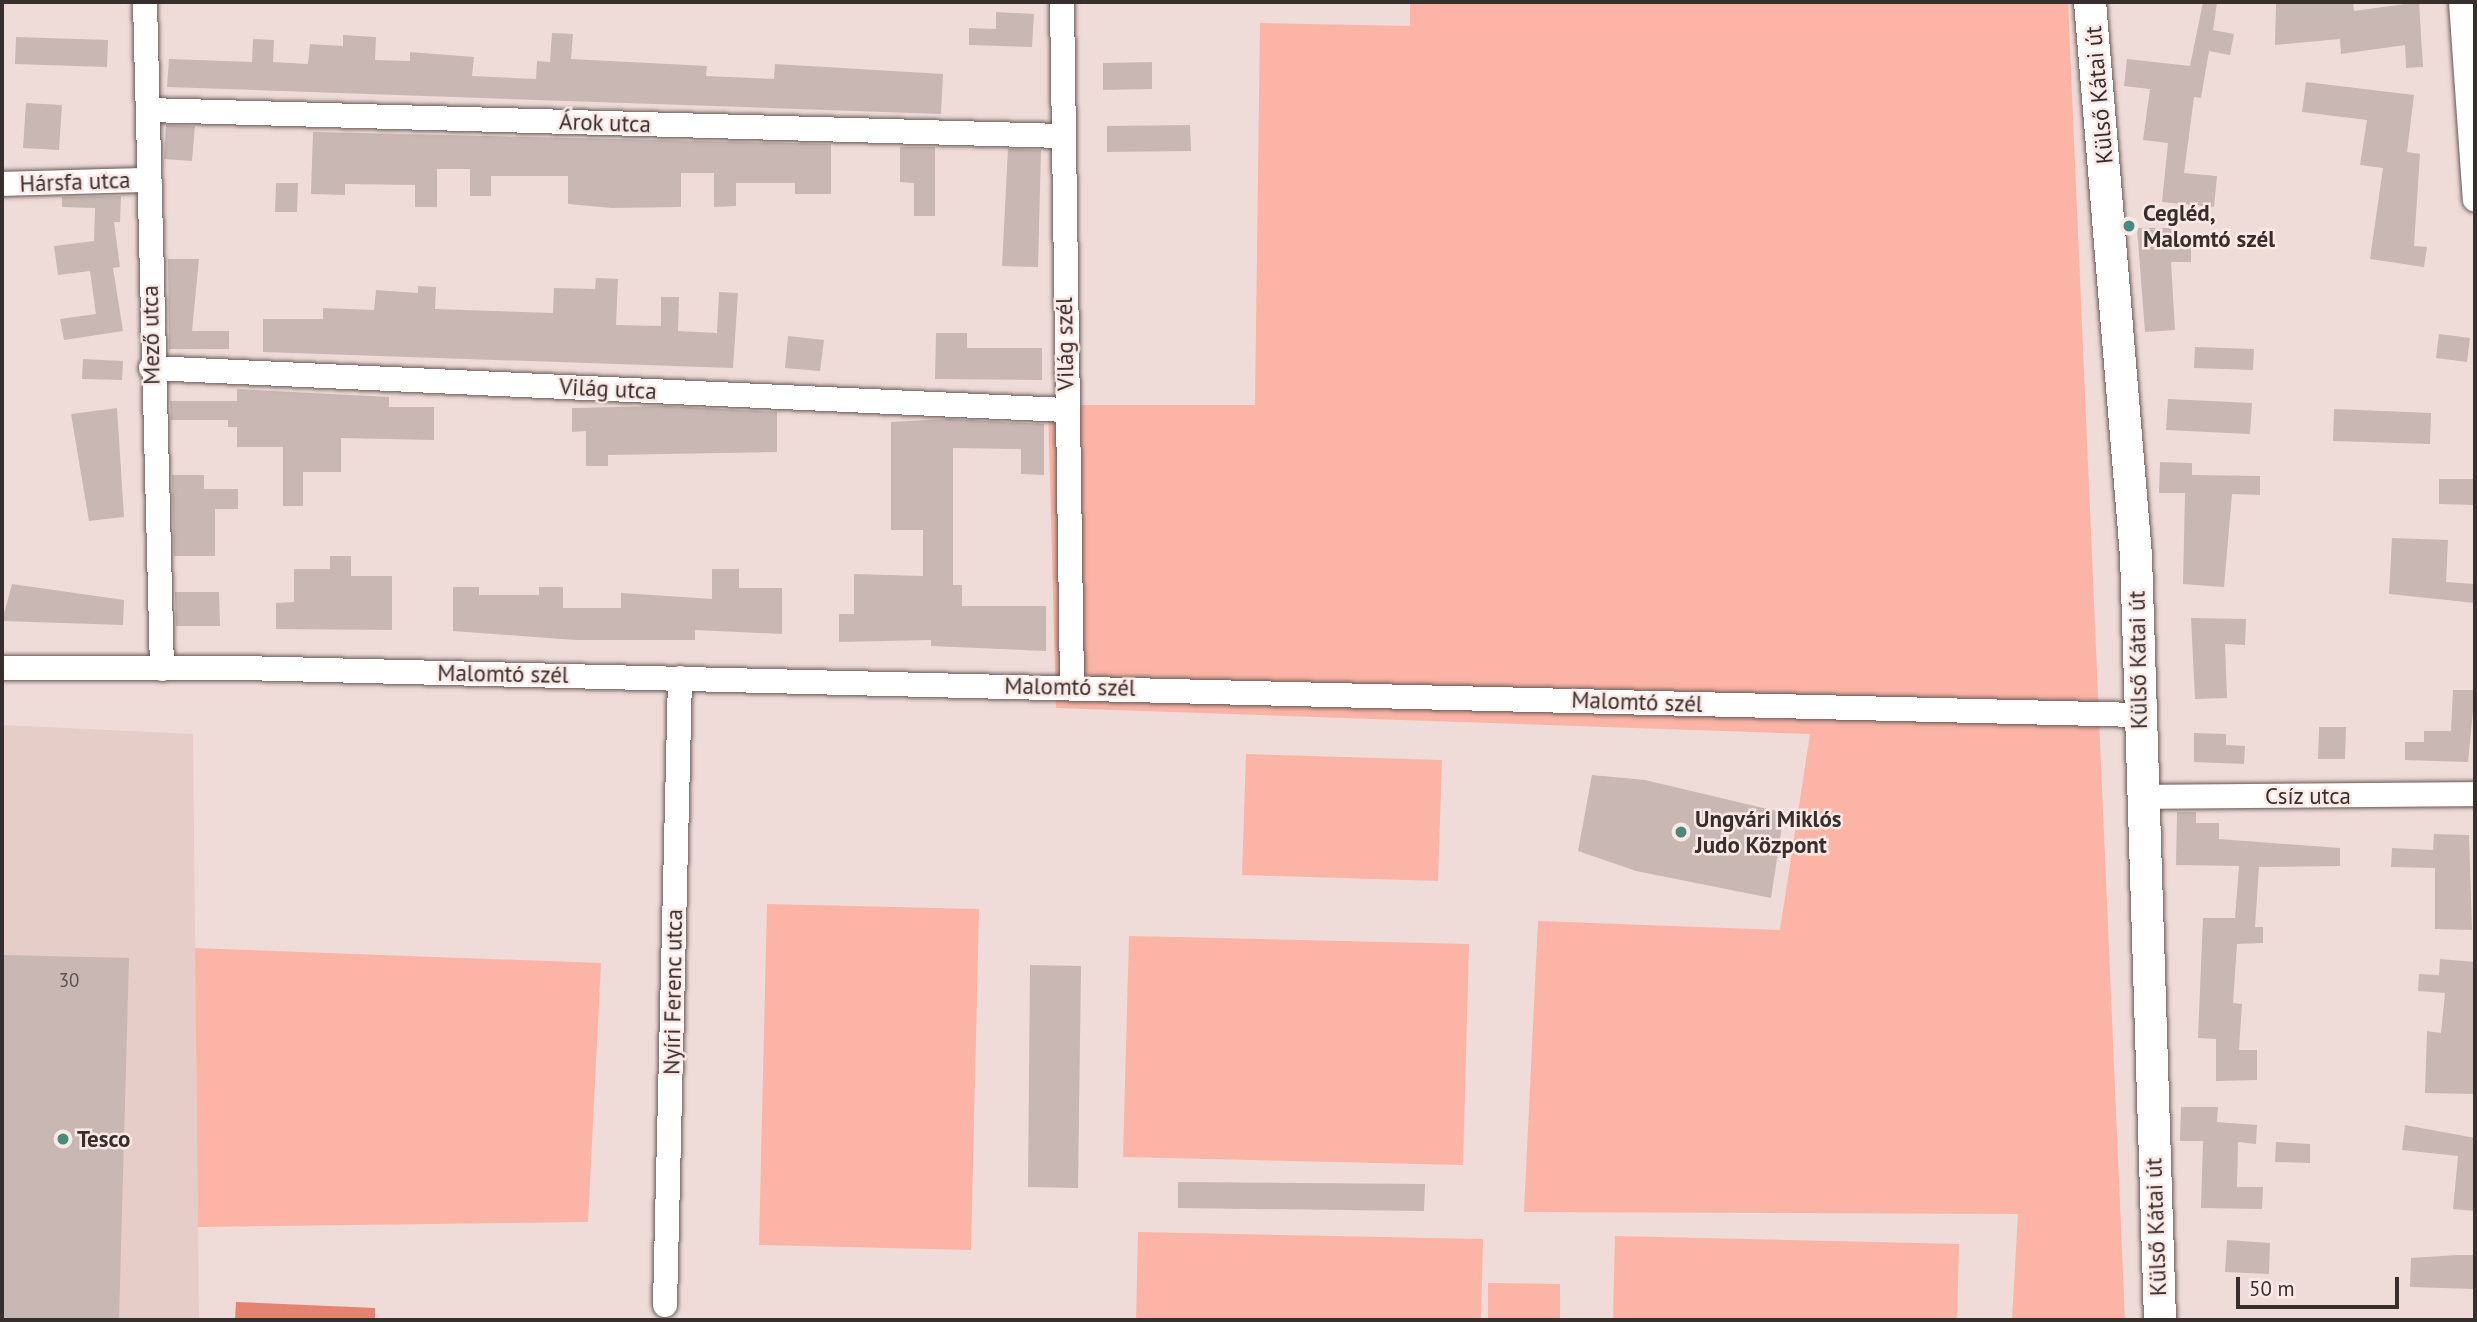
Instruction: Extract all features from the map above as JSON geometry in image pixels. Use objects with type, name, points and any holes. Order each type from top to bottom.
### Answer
[{"type":"main road","name":"Külső Kátai út","points":[[2090,2],[2128,398],[2160,1320]]},
{"type":"street","name":"Mező utca","points":[[145,2],[151,368],[162,668]]},
{"type":"street","name":"Világ szél","points":[[1062,2],[1072,687]]},
{"type":"street","points":[[2460,2],[2475,200]]},
{"type":"street","name":"Árok utca","points":[[148,110],[1063,136]]},
{"type":"street","name":"Hársfa utca","points":[[2,184],[149,180]]},
{"type":"street","name":"Világ utca","points":[[151,368],[1066,410]]},
{"type":"street","name":"Malomtó szél","points":[[2,668],[162,668],[680,678],[2138,715]]},
{"type":"street","name":"Nyíri Ferenc utca","points":[[666,1305],[680,678]]},
{"type":"street","name":"Csíz utca","points":[[2141,797],[2475,794]]},
{"type":"shaded area","points":[[1410,2],[2068,2],[2125,1320],[2012,1320],[2018,1214],[1524,1212],[1538,921],[1780,930],[1810,734],[1056,708],[1048,405],[1255,405],[1260,23],[1410,26]]},
{"type":"shaded area","points":[[2,725],[193,734],[199,1320],[2,1320]]},
{"type":"shaded area","points":[[1246,754],[1442,760],[1438,881],[1242,875]]},
{"type":"shaded area","points":[[767,904],[979,909],[971,1250],[759,1245]]},
{"type":"shaded area","points":[[1129,936],[1469,944],[1463,1165],[1123,1157]]},
{"type":"shaded area","points":[[195,948],[601,963],[588,1222],[198,1227]]},
{"type":"shaded area","points":[[1138,1232],[1483,1239],[1481,1320],[1136,1320]]},
{"type":"shaded area","points":[[1615,1236],[1959,1244],[1957,1320],[1613,1320]]},
{"type":"shaded area","points":[[1488,1283],[1560,1284],[1560,1320],[1488,1320]]},
{"type":"shaded area","points":[[236,1302],[375,1308],[375,1320],[235,1320]]},
{"type":"building","points":[[2203,2],[2217,3],[2213,30],[2234,34],[2230,55],[2209,51],[2201,98],[2194,97],[2184,173],[2217,176],[2214,207],[2162,202],[2168,143],[2143,140],[2150,89],[2124,86],[2127,59],[2190,66]]},
{"type":"building","points":[[2276,2],[2353,2],[2354,11],[2419,2],[2423,67],[2406,68],[2405,45],[2341,54],[2340,39],[2275,45]]},
{"type":"building","points":[[996,12],[1034,14],[1032,47],[969,45],[969,28],[996,29]]},
{"type":"building","points":[[552,33],[573,34],[571,59],[707,66],[706,76],[774,79],[775,64],[943,74],[941,114],[167,87],[169,59],[252,62],[253,39],[274,40],[273,62],[308,64],[310,44],[343,46],[343,35],[376,37],[375,60],[410,61],[410,52],[474,57],[472,76],[536,79],[537,61],[550,62]]},
{"type":"building","points":[[16,37],[108,40],[107,67],[15,64]]},
{"type":"building","points":[[1152,62],[1152,89],[1103,90],[1103,63]]},
{"type":"building","points":[[2306,82],[2414,95],[2407,152],[2420,154],[2414,246],[2427,247],[2424,267],[2370,259],[2383,168],[2360,165],[2367,120],[2302,112]]},
{"type":"building","points":[[26,103],[62,105],[59,150],[23,148]]},
{"type":"building","points":[[166,125],[195,126],[192,161],[164,159]]},
{"type":"building","points":[[1190,125],[1191,151],[1107,152],[1107,126]]},
{"type":"building","points":[[313,132],[831,144],[831,194],[795,194],[795,183],[736,183],[736,206],[714,207],[714,173],[681,173],[681,207],[612,208],[568,204],[568,176],[491,176],[491,196],[470,196],[470,169],[437,169],[437,207],[415,207],[415,185],[345,184],[345,195],[311,194]]},
{"type":"building","points":[[900,147],[935,147],[935,216],[914,216],[914,183],[900,182]]},
{"type":"building","points":[[1008,149],[1041,150],[1038,267],[1002,266]]},
{"type":"building","points":[[276,183],[298,183],[297,212],[275,212]]},
{"type":"building","points":[[121,196],[120,222],[114,222],[120,267],[113,268],[123,331],[64,340],[60,319],[96,314],[90,271],[58,275],[54,246],[94,241],[95,208],[62,207],[62,197]]},
{"type":"building","points":[[2137,228],[2172,228],[2172,245],[2191,245],[2191,262],[2171,262],[2175,330],[2145,332]]},
{"type":"building","points":[[168,259],[199,259],[192,331],[229,331],[229,349],[169,349]]},
{"type":"building","points":[[596,278],[618,279],[616,325],[661,326],[661,297],[679,297],[678,331],[717,333],[719,292],[738,293],[733,368],[263,352],[263,319],[323,319],[323,308],[374,310],[376,290],[418,293],[418,286],[436,287],[435,309],[553,313],[554,288],[595,289]]},
{"type":"building","points":[[936,333],[967,333],[967,348],[1042,348],[1042,380],[935,379]]},
{"type":"building","points":[[2439,334],[2470,338],[2467,362],[2436,358]]},
{"type":"building","points":[[788,336],[824,340],[820,371],[785,368]]},
{"type":"building","points":[[2195,347],[2254,349],[2253,370],[2194,368]]},
{"type":"building","points":[[83,359],[123,361],[122,380],[82,379]]},
{"type":"building","points":[[237,389],[389,397],[389,407],[434,407],[434,440],[341,438],[341,472],[303,472],[303,506],[283,506],[283,447],[237,447],[237,427],[228,427],[228,420],[171,420],[170,401],[237,401]]},
{"type":"building","points":[[2168,399],[2252,403],[2250,434],[2166,430]]},
{"type":"building","points":[[664,406],[777,412],[777,452],[608,455],[608,466],[586,466],[586,431],[572,432],[572,408]]},
{"type":"building","points":[[117,408],[124,517],[89,521],[71,414]]},
{"type":"building","points":[[2334,409],[2431,413],[2430,444],[2333,441]]},
{"type":"building","points":[[948,419],[1044,424],[1044,475],[1021,474],[1021,449],[953,448],[953,585],[962,585],[962,606],[1046,606],[1046,651],[931,646],[931,640],[839,642],[839,614],[854,614],[854,574],[923,576],[923,530],[891,530],[891,422]]},
{"type":"building","points":[[2160,462],[2192,463],[2192,475],[2260,476],[2260,495],[2232,494],[2224,587],[2183,584],[2185,493],[2159,493]]},
{"type":"building","points":[[172,475],[204,475],[204,489],[238,489],[238,509],[215,509],[215,556],[174,556]]},
{"type":"building","points":[[2439,479],[2475,479],[2475,505],[2439,504]]},
{"type":"building","points":[[2392,538],[2448,540],[2446,582],[2475,584],[2475,603],[2389,594]]},
{"type":"building","points":[[330,556],[351,556],[351,576],[392,576],[392,630],[276,629],[276,603],[294,602],[294,569],[330,569]]},
{"type":"building","points":[[712,569],[739,569],[739,588],[782,588],[782,634],[695,630],[695,640],[575,640],[453,631],[453,587],[479,587],[479,595],[539,595],[539,587],[563,587],[563,608],[621,608],[621,593],[712,599]]},
{"type":"building","points":[[12,584],[124,600],[123,625],[2,621]]},
{"type":"building","points":[[175,592],[219,592],[220,626],[176,626]]},
{"type":"building","points":[[2191,618],[2246,619],[2245,645],[2225,644],[2227,698],[2195,699]]},
{"type":"building","points":[[2453,690],[2475,690],[2468,762],[2405,760],[2405,742],[2424,742],[2424,731],[2451,731]]},
{"type":"building","points":[[2319,727],[2346,727],[2345,759],[2318,759]]},
{"type":"building","points":[[2194,733],[2226,734],[2226,745],[2245,746],[2244,764],[2194,762]]},
{"type":"building","name":"Ungvári Miklós Judo Központ","points":[[1592,775],[1645,780],[1784,813],[1771,898],[1636,871],[1578,851]]},
{"type":"building","points":[[2177,812],[2196,812],[2196,823],[2219,823],[2219,839],[2340,848],[2340,866],[2259,867],[2255,927],[2263,927],[2263,943],[2237,944],[2233,1003],[2242,1004],[2239,1050],[2257,1050],[2257,1080],[2216,1081],[2216,1039],[2198,1038],[2203,918],[2235,918],[2239,866],[2176,865]]},
{"type":"building","points":[[2434,834],[2469,835],[2472,930],[2435,929],[2435,868],[2391,867],[2392,848],[2433,850]]},
{"type":"building","name":"Tesco","points":[[2,955],[129,958],[119,1320],[2,1320]]},
{"type":"building","points":[[2440,959],[2475,962],[2475,1094],[2425,1093],[2427,1031],[2441,1033],[2445,993],[2418,991],[2419,974],[2439,975]]},
{"type":"building","points":[[1030,965],[1081,966],[1078,1188],[1028,1187]]},
{"type":"building","points":[[2181,1107],[2218,1107],[2217,1122],[2257,1125],[2256,1144],[2238,1142],[2237,1187],[2263,1187],[2262,1209],[2201,1208],[2203,1141],[2180,1141]]},
{"type":"building","points":[[2405,1125],[2475,1138],[2475,1211],[2453,1209],[2458,1156],[2402,1150]]},
{"type":"building","points":[[2276,1142],[2310,1144],[2310,1163],[2275,1162]]},
{"type":"building","points":[[1178,1182],[1425,1184],[1424,1211],[1178,1208]]},
{"type":"building","points":[[2227,1240],[2270,1243],[2269,1274],[2225,1272]]},
{"type":"building","points":[[2475,1255],[2475,1289],[2410,1287],[2411,1258]]},
{"type":"place","name":"Cegléd, Malomtó szél","points":[[2129,226]]},
{"type":"place","name":"Ungvári Miklós Judo Központ","points":[[1681,832]]},
{"type":"place","name":"Tesco","points":[[63,1139]]}]
